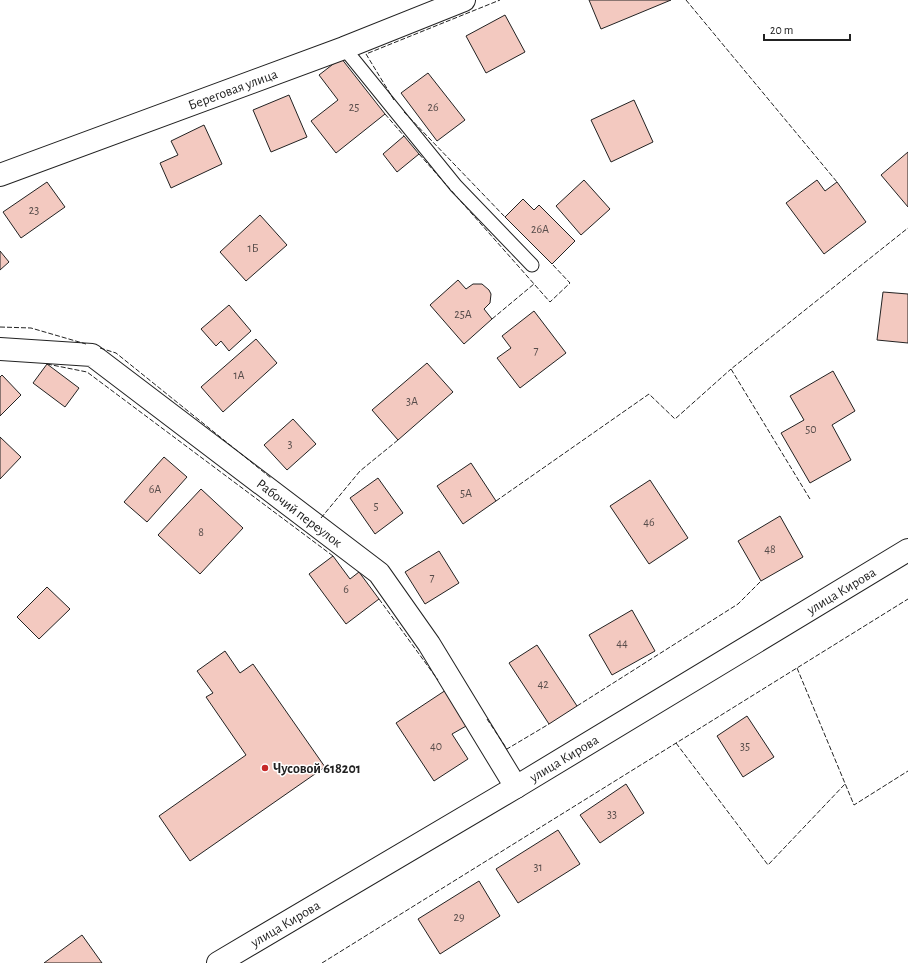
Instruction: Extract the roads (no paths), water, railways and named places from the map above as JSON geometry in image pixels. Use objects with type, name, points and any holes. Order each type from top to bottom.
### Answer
[{"type":"street","name":"Береговая улица","points":[[0,175],[344,48],[464,0]]},
{"type":"street","name":"Рабочий переулок","points":[[0,349],[92,355],[379,573],[429,644],[516,787]]},
{"type":"street","name":"улица Кирова","points":[[218,963],[516,787],[908,550]]},
{"type":"lane","points":[[344,48],[456,186],[532,265]]},
{"type":"place","name":"Чусовой 618201","points":[[265,768]]}]
